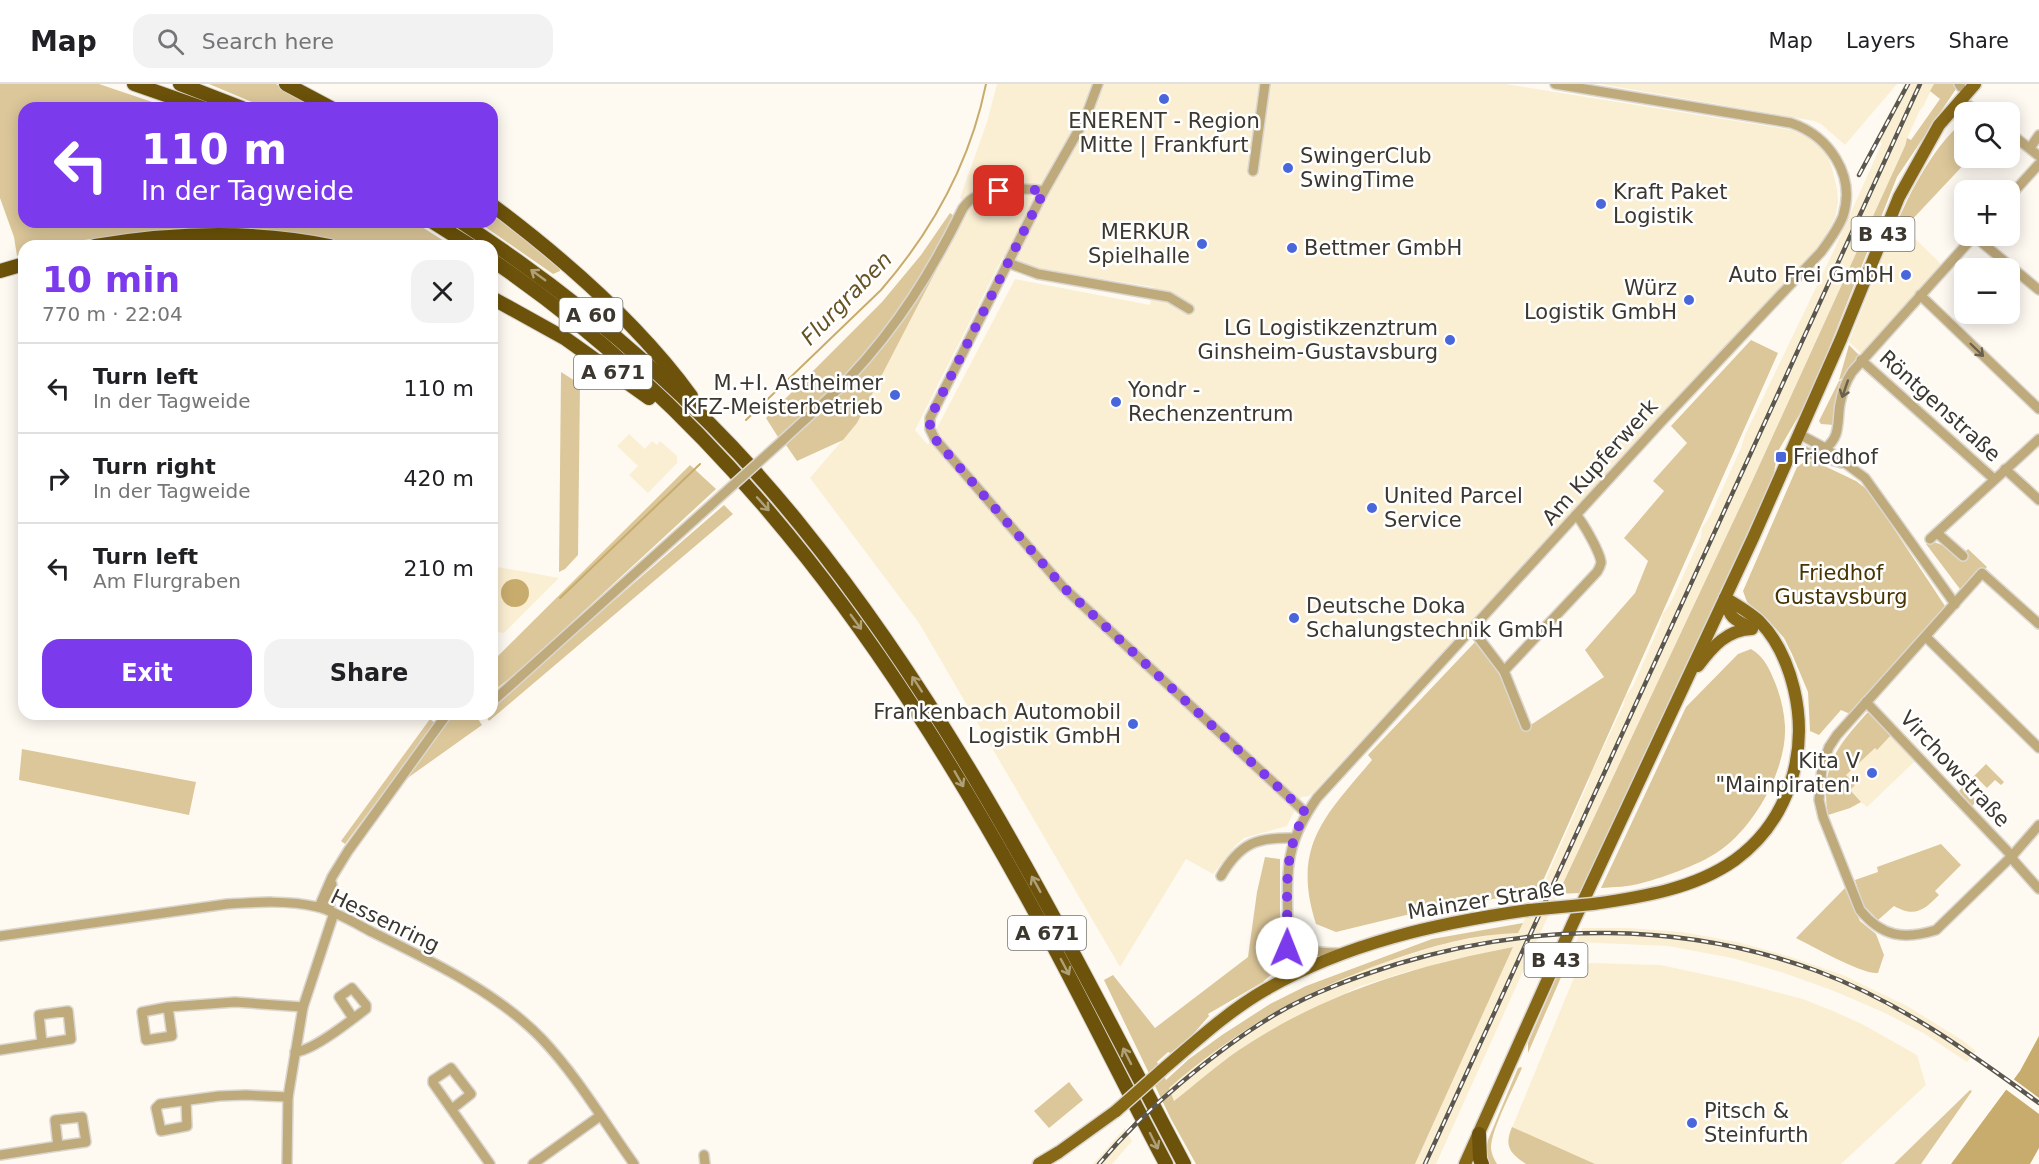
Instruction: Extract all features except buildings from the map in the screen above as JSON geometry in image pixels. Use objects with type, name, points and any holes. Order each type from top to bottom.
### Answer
[{"type":"highway","points":[[134,84],[186,102]]},
{"type":"highway","points":[[180,84],[226,102]]},
{"type":"highway","points":[[286,84],[320,102]]},
{"type":"highway","name":"A 60","points":[[498,210],[564,262],[645,341],[672,370],[709,423]]},
{"type":"highway","points":[[442,228],[462,240]]},
{"type":"highway","name":"A 60","points":[[470,228],[487,240]]},
{"type":"highway","points":[[143,240],[211,235],[289,240]]},
{"type":"highway","name":"A 60","points":[[498,247],[591,315],[648,364],[709,423]]},
{"type":"highway","name":"A 671","points":[[498,264],[600,342],[661,398],[763,504],[815,567],[871,642],[934,738],[1051,941],[1166,1164]]},
{"type":"highway","points":[[3,270],[18,266]]},
{"type":"highway","name":"A 671","points":[[498,301],[566,339],[637,388],[723,462]]},
{"type":"highway","name":"A 671","points":[[709,423],[809,534],[881,631],[929,702],[976,779],[1053,915],[1184,1164]]},
{"type":"highway","points":[[1479,1134],[1482,1164]]},
{"type":"main road","name":"B 43","points":[[1465,1164],[1573,923],[1687,681],[1799,434],[1841,339],[1887,223],[1922,155],[1975,84]]},
{"type":"main road","name":"B 43","points":[[1963,101],[1981,84]]},
{"type":"main road","points":[[1725,598],[1732,618],[1756,626]]},
{"type":"main road","points":[[1687,681],[1721,639],[1742,629],[1756,626]]},
{"type":"main road","name":"Mainzer Straße","points":[[1039,1164],[1116,1111],[1227,1017],[1264,990],[1292,976],[1347,953],[1420,929],[1529,910],[1635,898],[1682,886],[1708,876],[1736,859],[1763,834],[1785,800],[1797,763],[1800,739],[1797,703],[1787,663],[1774,641],[1756,626]]},
{"type":"street","points":[[1098,84],[1085,119],[1044,191],[930,418],[930,429],[935,439],[1063,587],[1306,813]]},
{"type":"street","points":[[1253,171],[1265,84]]},
{"type":"street","name":"Am Kupferwerk","points":[[1292,976],[1287,957],[1287,878],[1294,838],[1306,813],[1325,789],[1576,515],[1821,252],[1843,215],[1846,183],[1830,148],[1811,132],[1791,123],[1555,84]]},
{"type":"street","points":[[2030,148],[2039,135]]},
{"type":"street","points":[[2020,140],[2039,156]]},
{"type":"street","points":[[2020,185],[2039,164]]},
{"type":"street","points":[[498,697],[848,379],[910,303],[931,270],[969,200],[976,196],[999,191],[1026,189],[1044,191]]},
{"type":"street","points":[[952,208],[963,208]]},
{"type":"street","points":[[1825,448],[1835,439],[1840,404],[1852,372],[1965,246]]},
{"type":"street","points":[[1986,246],[2039,290]]},
{"type":"street","points":[[1008,263],[1038,274],[1169,297],[1189,309]]},
{"type":"street","points":[[1920,295],[2039,409]]},
{"type":"street","name":"Röntgenstraße","points":[[1861,360],[1994,479]]},
{"type":"street","points":[[1799,434],[1825,448],[1865,478],[1955,604]]},
{"type":"street","points":[[1963,556],[1934,536],[2039,439]]},
{"type":"street","points":[[1793,447],[1849,465]]},
{"type":"street","points":[[2005,469],[2039,500]]},
{"type":"street","points":[[1504,671],[1600,567],[1600,558],[1582,522],[1576,515]]},
{"type":"street","points":[[2039,624],[1982,573],[1866,702],[1829,747],[1818,789],[1823,817],[1860,910],[1869,921],[1888,933],[1901,936],[1921,935],[1936,930],[2012,856],[2039,825]]},
{"type":"street","points":[[1472,629],[1504,671],[1526,726]]},
{"type":"street","points":[[1926,637],[2039,748]]},
{"type":"street","name":"Virchowstraße","points":[[1866,702],[2012,856],[2039,889]]},
{"type":"street","points":[[319,907],[332,877],[348,851],[443,720]]},
{"type":"street","points":[[1221,876],[1248,844],[1266,839],[1294,838]]},
{"type":"street","points":[[287,1164],[288,1097],[303,1007],[331,912],[332,877]]},
{"type":"street","name":"Hessenring","points":[[0,936],[227,904],[269,902],[319,907],[409,950],[476,987],[521,1020],[561,1060],[634,1164]]},
{"type":"street","name":"Am Kupferwerk","points":[[1288,926],[1299,963],[1292,976]]},
{"type":"street","points":[[1292,938],[1316,952],[1347,953]]},
{"type":"street","points":[[168,1007],[235,1002],[303,1007]]},
{"type":"street","points":[[0,1050],[71,1039],[68,1011],[39,1015],[42,1043]]},
{"type":"street","points":[[295,1053],[310,1048],[353,1018]]},
{"type":"street","points":[[452,1110],[471,1094],[451,1068],[432,1082],[490,1164]]},
{"type":"street","points":[[186,1101],[246,1095],[288,1097]]},
{"type":"street","points":[[533,1164],[600,1116]]},
{"type":"street","points":[[0,1155],[58,1146]]},
{"type":"shaded area","points":[[997,84],[1506,84],[1792,130],[1811,139],[1826,153],[1837,189],[1838,202],[1835,218],[1821,243],[1809,257],[1659,416],[1314,792],[1309,796],[1301,797],[1287,826],[1244,838],[1213,874],[1186,859],[1120,967],[919,623],[810,478],[857,423],[969,207],[960,198],[987,122]],"holes":[[[1003,257],[1045,270],[1153,287],[1150,305],[1015,279],[928,445],[915,430]]]},
{"type":"shaded area","points":[[1600,84],[1897,84],[1845,145],[1821,124],[1814,121]]},
{"type":"shaded area","points":[[1904,84],[1934,84],[1920,110],[1749,488],[1558,894],[1436,1164],[1415,1164],[1512,947],[1409,971],[1361,986],[1277,1027],[1238,1051],[1174,1101],[1168,1088],[1193,1066],[1228,1040],[1274,1011],[1314,990],[1356,972],[1446,943],[1497,934],[1518,933],[1540,892],[1624,704],[1625,697],[1633,686],[1662,615],[1670,604],[1701,537],[1702,528],[1710,516],[1745,435],[1835,248],[1882,143],[1876,139]]},
{"type":"shaded area","name":"Auto Frei GmbH","points":[[1905,229],[1942,265],[1862,354],[1849,342],[1889,241]]},
{"type":"shaded area","points":[[629,434],[645,449],[652,441],[657,445],[660,441],[677,456],[677,463],[648,493],[629,475],[638,466],[617,446]]},
{"type":"shaded area","points":[[498,567],[559,578],[504,633],[498,632]]},
{"type":"shaded area","points":[[515,579],[525,583],[529,593],[525,603],[515,607],[505,603],[501,593],[505,583]]},
{"type":"shaded area","points":[[1867,713],[1870,713],[1915,761],[1867,807],[1861,802],[1828,815],[1827,787],[1832,760],[1841,743]]},
{"type":"shaded area","points":[[1582,928],[1629,928],[1682,932],[1737,942],[1788,956],[1843,975],[1907,1006],[1976,1051],[1967,1062],[1925,1034],[1885,1013],[1781,972],[1732,958],[1668,946],[1576,942]]},
{"type":"shaded area","points":[[1590,963],[1661,965],[1803,999],[1862,1024],[1917,1055],[1926,1085],[1841,1164],[1526,1164],[1511,1151],[1508,1143],[1509,1135],[1575,975]]},
{"type":"shaded area","points":[[2039,1036],[2039,1148],[2030,1164],[1951,1164],[2020,1071]]},
{"type":"shaded area","points":[[1125,1128],[1132,1141],[1112,1164],[1093,1164]]},
{"type":"green space","points":[[0,84],[99,84],[152,102],[18,102],[18,228],[238,228],[164,230],[84,240],[18,240],[17,256],[14,237],[0,198]]},
{"type":"green space","points":[[209,84],[276,84],[309,102],[252,102]]},
{"type":"green space","points":[[1934,84],[1955,84],[1956,89],[1897,177],[1818,376],[1805,405],[1774,458],[1776,462],[1773,478],[1580,893],[1558,894],[1749,488],[1907,138],[1911,140],[1940,99],[1930,91]]},
{"type":"green space","points":[[1954,130],[1954,168],[1961,168],[1892,241],[1889,241],[1920,176]]},
{"type":"green space","points":[[969,207],[857,423],[843,440],[797,461],[786,445],[864,366],[919,296]]},
{"type":"green space","points":[[950,213],[954,216],[944,239],[899,313],[845,377],[778,437],[766,418],[882,302],[921,255]]},
{"type":"green space","points":[[498,215],[559,266],[560,271],[553,274],[487,228],[498,228]]},
{"type":"green space","points":[[238,228],[424,228],[442,240],[335,240],[318,236]]},
{"type":"green space","points":[[1751,340],[1778,353],[1538,892],[1435,908],[1336,932],[1316,924],[1309,897],[1310,853],[1327,816],[1372,760],[1368,755],[1476,641],[1500,674],[1523,730],[1604,677],[1585,650],[1635,593],[1648,561],[1624,538],[1664,491],[1653,481],[1687,443],[1671,426]]},
{"type":"green space","points":[[1849,345],[1860,356],[1839,380]]},
{"type":"green space","points":[[561,372],[580,384],[578,555],[559,572]]},
{"type":"green space","points":[[1843,380],[1834,409],[1834,425],[1821,424],[1819,421],[1839,381]]},
{"type":"green space","name":"Friedhof Gustavsburg","points":[[1814,461],[1856,481],[1869,491],[1945,606],[1850,714],[1841,710],[1819,735],[1810,731],[1808,692],[1784,638],[1747,602],[1743,591],[1797,467],[1804,462]]},
{"type":"green space","points":[[690,465],[716,489],[519,671],[498,687],[498,656]]},
{"type":"green space","points":[[724,505],[733,514],[498,713],[498,701]]},
{"type":"green space","points":[[1931,541],[1945,546],[1960,557],[1968,549],[1987,567],[1963,593],[1926,544]]},
{"type":"green space","name":"Friedhof Gustavsburg","points":[[1751,649],[1763,660],[1772,674],[1781,700],[1785,726],[1781,759],[1775,777],[1757,810],[1735,838],[1722,849],[1695,864],[1642,883],[1601,888],[1686,707],[1738,654]]},
{"type":"green space","points":[[1867,713],[1870,713],[1891,735],[1877,750],[1875,748],[1846,775],[1855,785],[1850,790],[1861,802],[1828,815],[1826,784],[1833,759],[1847,737]]},
{"type":"green space","points":[[431,720],[435,723],[345,844],[341,841]]},
{"type":"green space","points":[[448,720],[479,720],[482,725],[402,782]]},
{"type":"green space","points":[[22,749],[196,782],[189,815],[19,780]]},
{"type":"green space","points":[[1986,764],[2004,782],[2001,785],[1995,780],[1987,788],[1978,779],[1967,790],[1977,801],[1972,806],[1959,791]]},
{"type":"green space","points":[[1941,844],[1961,865],[1935,891],[1939,895],[1929,905],[1914,912],[1901,910],[1894,906],[1878,920],[1863,905],[1855,880],[1878,872],[1877,867]]},
{"type":"green space","points":[[1265,857],[1280,859],[1280,953],[1277,969],[1263,982],[1208,1014],[1209,1016],[1187,1041],[1170,1053],[1168,1052],[1157,1062],[1166,1080],[1189,1059],[1222,1035],[1270,1004],[1306,986],[1432,939],[1523,923],[1518,933],[1469,938],[1437,946],[1389,961],[1328,985],[1246,1030],[1220,1047],[1169,1088],[1174,1101],[1239,1050],[1271,1030],[1337,997],[1440,963],[1513,947],[1415,1164],[1196,1164],[1171,1119],[1104,980],[1113,975],[1155,1028],[1248,957],[1257,892]]},
{"type":"green space","points":[[1845,888],[1860,921],[1876,934],[1884,955],[1878,973],[1861,970],[1796,938]]},
{"type":"green space","points":[[1570,946],[1569,959],[1528,1053],[1528,1043]]},
{"type":"green space","points":[[1521,1067],[1492,1139],[1491,1147],[1497,1164],[1489,1164],[1486,1151],[1488,1140],[1518,1068]]},
{"type":"green space","points":[[1069,1082],[1083,1100],[1049,1128],[1034,1111]]},
{"type":"green space","points":[[1970,1090],[1972,1091],[1921,1164],[1894,1164]]},
{"type":"green space","points":[[1512,1127],[1595,1164],[1526,1164],[1510,1149],[1509,1140]]},
{"type":"pier","points":[[2012,1078],[2039,1098],[2039,1114],[2004,1088]]},
{"type":"waterway","name":"Flurgraben","points":[[746,420],[881,290],[917,244],[947,194],[959,168],[970,141],[986,84]]},
{"type":"waterway","name":"Flurgraben","points":[[560,598],[700,464]]},
{"type":"railway","points":[[1859,175],[1908,84]]},
{"type":"railway","points":[[1425,1164],[1920,84]]},
{"type":"railway","points":[[1099,1164],[1139,1121],[1182,1082],[1239,1038],[1290,1006],[1366,974],[1449,950],[1502,940],[1555,935],[1608,933],[1661,936],[1713,943],[1766,955],[1817,971],[1847,983],[1905,1013],[1960,1047],[2039,1103]]},
{"type":"place","name":"ENERENT - Region Mitte | Frankfurt","points":[[1164,99]]},
{"type":"place","name":"SwingerClub SwingTime","points":[[1288,168]]},
{"type":"place","name":"Kraft Paket Logistik","points":[[1601,204]]},
{"type":"place","name":"MERKUR Spielhalle","points":[[1202,244]]},
{"type":"place","name":"Bettmer GmbH","points":[[1292,248]]},
{"type":"place","name":"Auto Frei GmbH","points":[[1906,275]]},
{"type":"place","name":"Würz Logistik GmbH","points":[[1689,300]]},
{"type":"place","name":"LG Logistikzenztrum Ginsheim-Gustavsburg","points":[[1450,340]]},
{"type":"place","name":"M.+I. Astheimer KFZ-Meisterbetrieb","points":[[895,395]]},
{"type":"place","name":"Yondr - Rechenzentrum","points":[[1116,402]]},
{"type":"place","name":"Friedhof","points":[[1781,457]]},
{"type":"place","name":"United Parcel Service","points":[[1372,508]]},
{"type":"place","name":"Deutsche Doka Schalungstechnik GmbH","points":[[1294,618]]},
{"type":"place","name":"Frankenbach Automobil Logistik GmbH","points":[[1133,724]]},
{"type":"place","name":"Kita V \"Mainpiraten\"","points":[[1872,773]]},
{"type":"place","name":"Pitsch & Steinfurth","points":[[1692,1123]]},
{"type":"route","points":[[999,191],[1026,189],[1044,191],[930,418],[930,429],[935,439],[1063,587],[1306,813],[1295,833],[1291,849],[1287,885],[1287,948]]}]
